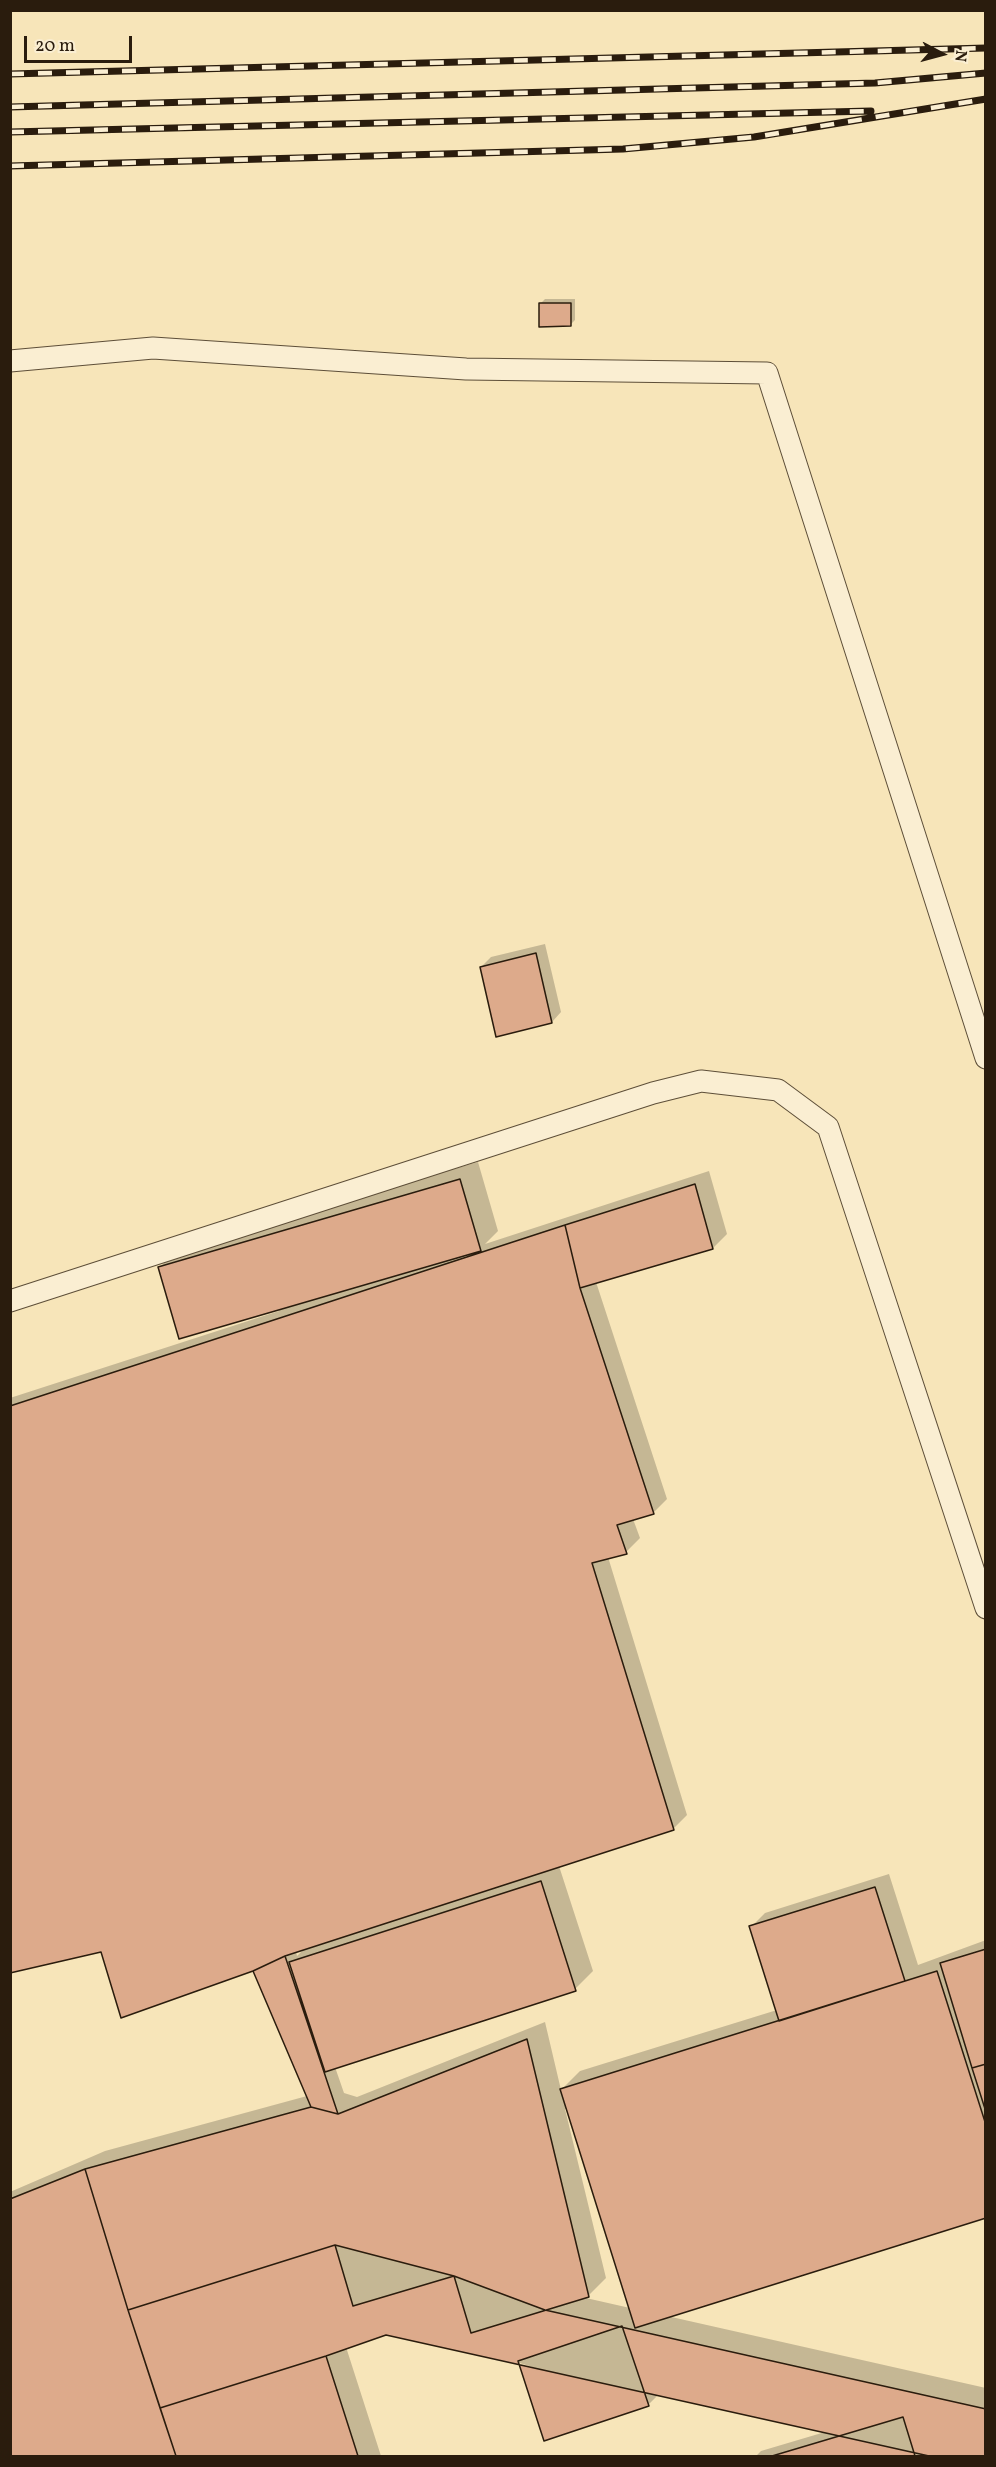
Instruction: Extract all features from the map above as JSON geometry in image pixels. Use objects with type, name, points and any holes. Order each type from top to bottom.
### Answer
[{"type":"lane","points":[[10,361],[153,348],[466,369],[766,374],[986,1058]]},
{"type":"lane","points":[[10,1301],[653,1093],[701,1081],[778,1090],[828,1127],[986,1608]]},
{"type":"building","points":[[539,303],[571,303],[571,326],[539,327]]},
{"type":"building","points":[[536,953],[552,1023],[496,1037],[480,967]]},
{"type":"building","points":[[460,1179],[481,1251],[179,1339],[158,1267]]},
{"type":"building","points":[[695,1184],[713,1249],[580,1288],[565,1225]]},
{"type":"building","points":[[565,1225],[580,1288],[654,1514],[617,1525],[627,1554],[592,1563],[674,1830],[285,1956],[253,1971],[121,2018],[101,1952],[10,1973],[10,1406]]},
{"type":"building","points":[[541,1881],[576,1991],[325,2072],[289,1962]]},
{"type":"building","points":[[875,1887],[905,1981],[779,2021],[749,1926]]},
{"type":"building","points":[[986,1949],[986,2064],[972,2068],[940,1963]]},
{"type":"building","points":[[285,1956],[338,2114],[311,2107],[253,1971]]},
{"type":"building","points":[[937,1971],[986,2125],[986,2218],[635,2328],[560,2089]]},
{"type":"building","points":[[527,2039],[589,2297],[471,2333],[454,2276],[353,2306],[335,2245],[128,2310],[85,2169],[311,2107],[338,2114]]},
{"type":"building","points":[[986,2064],[986,2112],[972,2068]]},
{"type":"building","points":[[85,2169],[176,2456],[10,2456],[10,2199]]},
{"type":"building","points":[[335,2245],[454,2276],[545,2310],[986,2409],[986,2456],[929,2456],[386,2335],[160,2408],[128,2310]]},
{"type":"building","points":[[622,2326],[649,2406],[544,2441],[518,2361]]},
{"type":"building","points":[[326,2356],[358,2456],[176,2456],[160,2408]]},
{"type":"building","points":[[903,2417],[915,2456],[772,2456]]},
{"type":"railway","points":[[10,74],[986,48]]},
{"type":"railway","points":[[10,107],[875,83],[986,73]]},
{"type":"railway","points":[[10,166],[623,149],[754,137],[986,99]]},
{"type":"railway","points":[[10,132],[871,111]]}]
